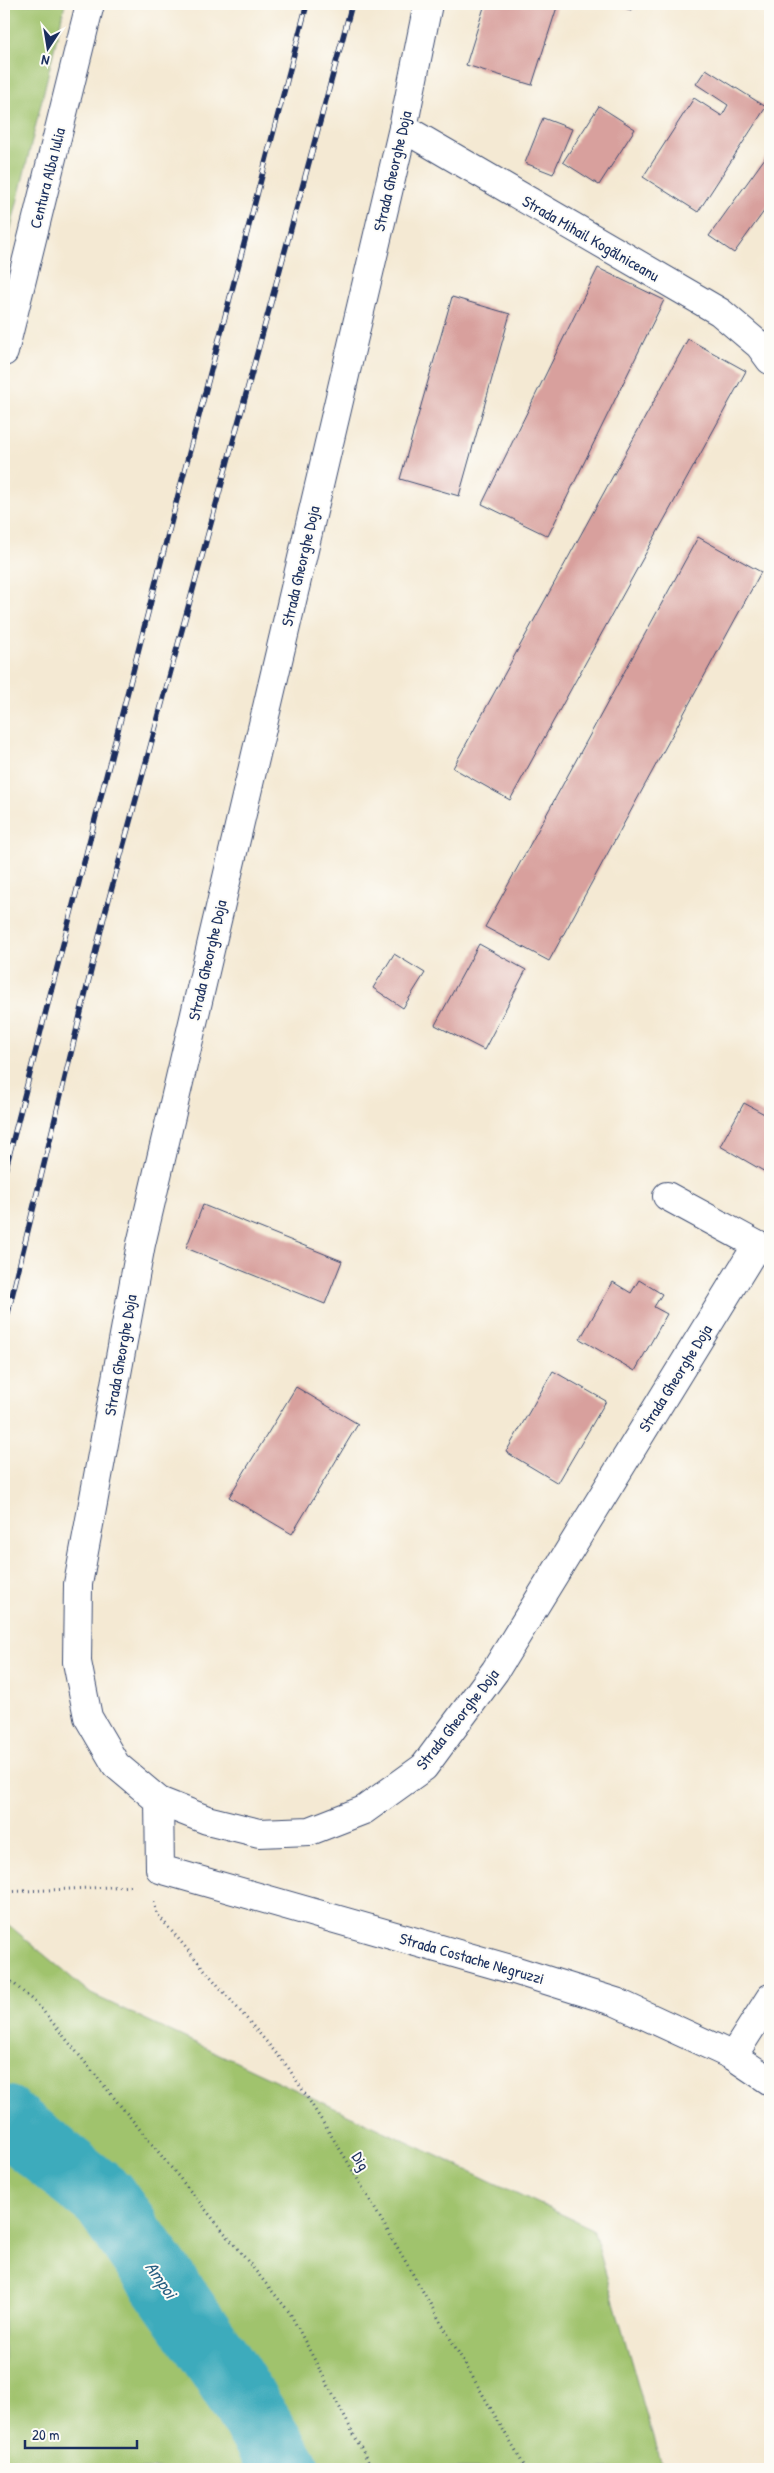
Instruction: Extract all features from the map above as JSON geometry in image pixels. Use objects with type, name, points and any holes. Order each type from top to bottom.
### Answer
[{"type":"street","name":"Centura Alba Iulia","points":[[4,352],[90,4]]},
{"type":"street","name":"Strada Gheorghe Doja","points":[[428,4],[403,128],[141,1244],[78,1584],[77,1662],[88,1717],[116,1765],[159,1801],[207,1820],[259,1833],[310,1832],[364,1810],[424,1767],[495,1671],[764,1248]]},
{"type":"street","name":"Strada Mihail Kogălniceanu","points":[[403,128],[720,312],[759,345],[770,360]]},
{"type":"street","points":[[667,1196],[764,1248]]},
{"type":"street","name":"Strada Costache Negruzzi","points":[[159,1801],[160,1869],[514,1970],[616,2002],[733,2056],[770,2081]]},
{"type":"street","points":[[733,2056],[770,1998]]},
{"type":"path","points":[[4,1892],[134,1886]]},
{"type":"path","name":"Dig","points":[[153,1900],[157,1914],[288,2067],[351,2168],[526,2469]]},
{"type":"path","points":[[4,1974],[39,2006],[290,2313],[372,2469]]},
{"type":"green space","points":[[4,4],[65,4],[4,257]]},
{"type":"green space","points":[[4,1921],[91,1994],[593,2229],[662,2469],[4,2469]]},
{"type":"building","points":[[485,4],[558,4],[532,85],[466,65]]},
{"type":"building","points":[[611,4],[633,4],[631,10]]},
{"type":"building","points":[[706,69],[766,107],[698,212],[643,177],[694,98],[722,116],[728,105],[696,84]]},
{"type":"building","points":[[599,106],[635,129],[599,185],[563,162]]},
{"type":"building","points":[[543,118],[572,129],[553,174],[525,163]]},
{"type":"building","points":[[770,151],[770,203],[734,253],[709,236]]},
{"type":"building","points":[[598,268],[664,300],[548,536],[482,504]]},
{"type":"building","points":[[452,297],[510,314],[459,496],[400,479]]},
{"type":"building","points":[[688,339],[746,371],[510,800],[453,768]]},
{"type":"building","points":[[698,537],[761,572],[549,961],[485,927]]},
{"type":"building","points":[[479,944],[526,970],[484,1050],[435,1025]]},
{"type":"building","points":[[394,954],[425,973],[403,1008],[373,988]]},
{"type":"building","points":[[744,1103],[770,1117],[770,1168],[767,1173],[720,1146]]},
{"type":"building","points":[[203,1205],[342,1261],[325,1304],[186,1248]]},
{"type":"building","points":[[639,1280],[662,1294],[654,1307],[667,1314],[635,1371],[580,1339],[613,1282],[631,1293]]},
{"type":"building","points":[[553,1371],[606,1401],[558,1483],[506,1452]]},
{"type":"building","points":[[296,1387],[358,1424],[292,1534],[229,1497]]},
{"type":"waterway","name":"Ampoi","points":[[4,2119],[104,2198],[222,2366],[286,2469]]},
{"type":"railway","points":[[4,1175],[175,507],[307,4]]},
{"type":"railway","points":[[4,1329],[104,917],[352,4]]}]
